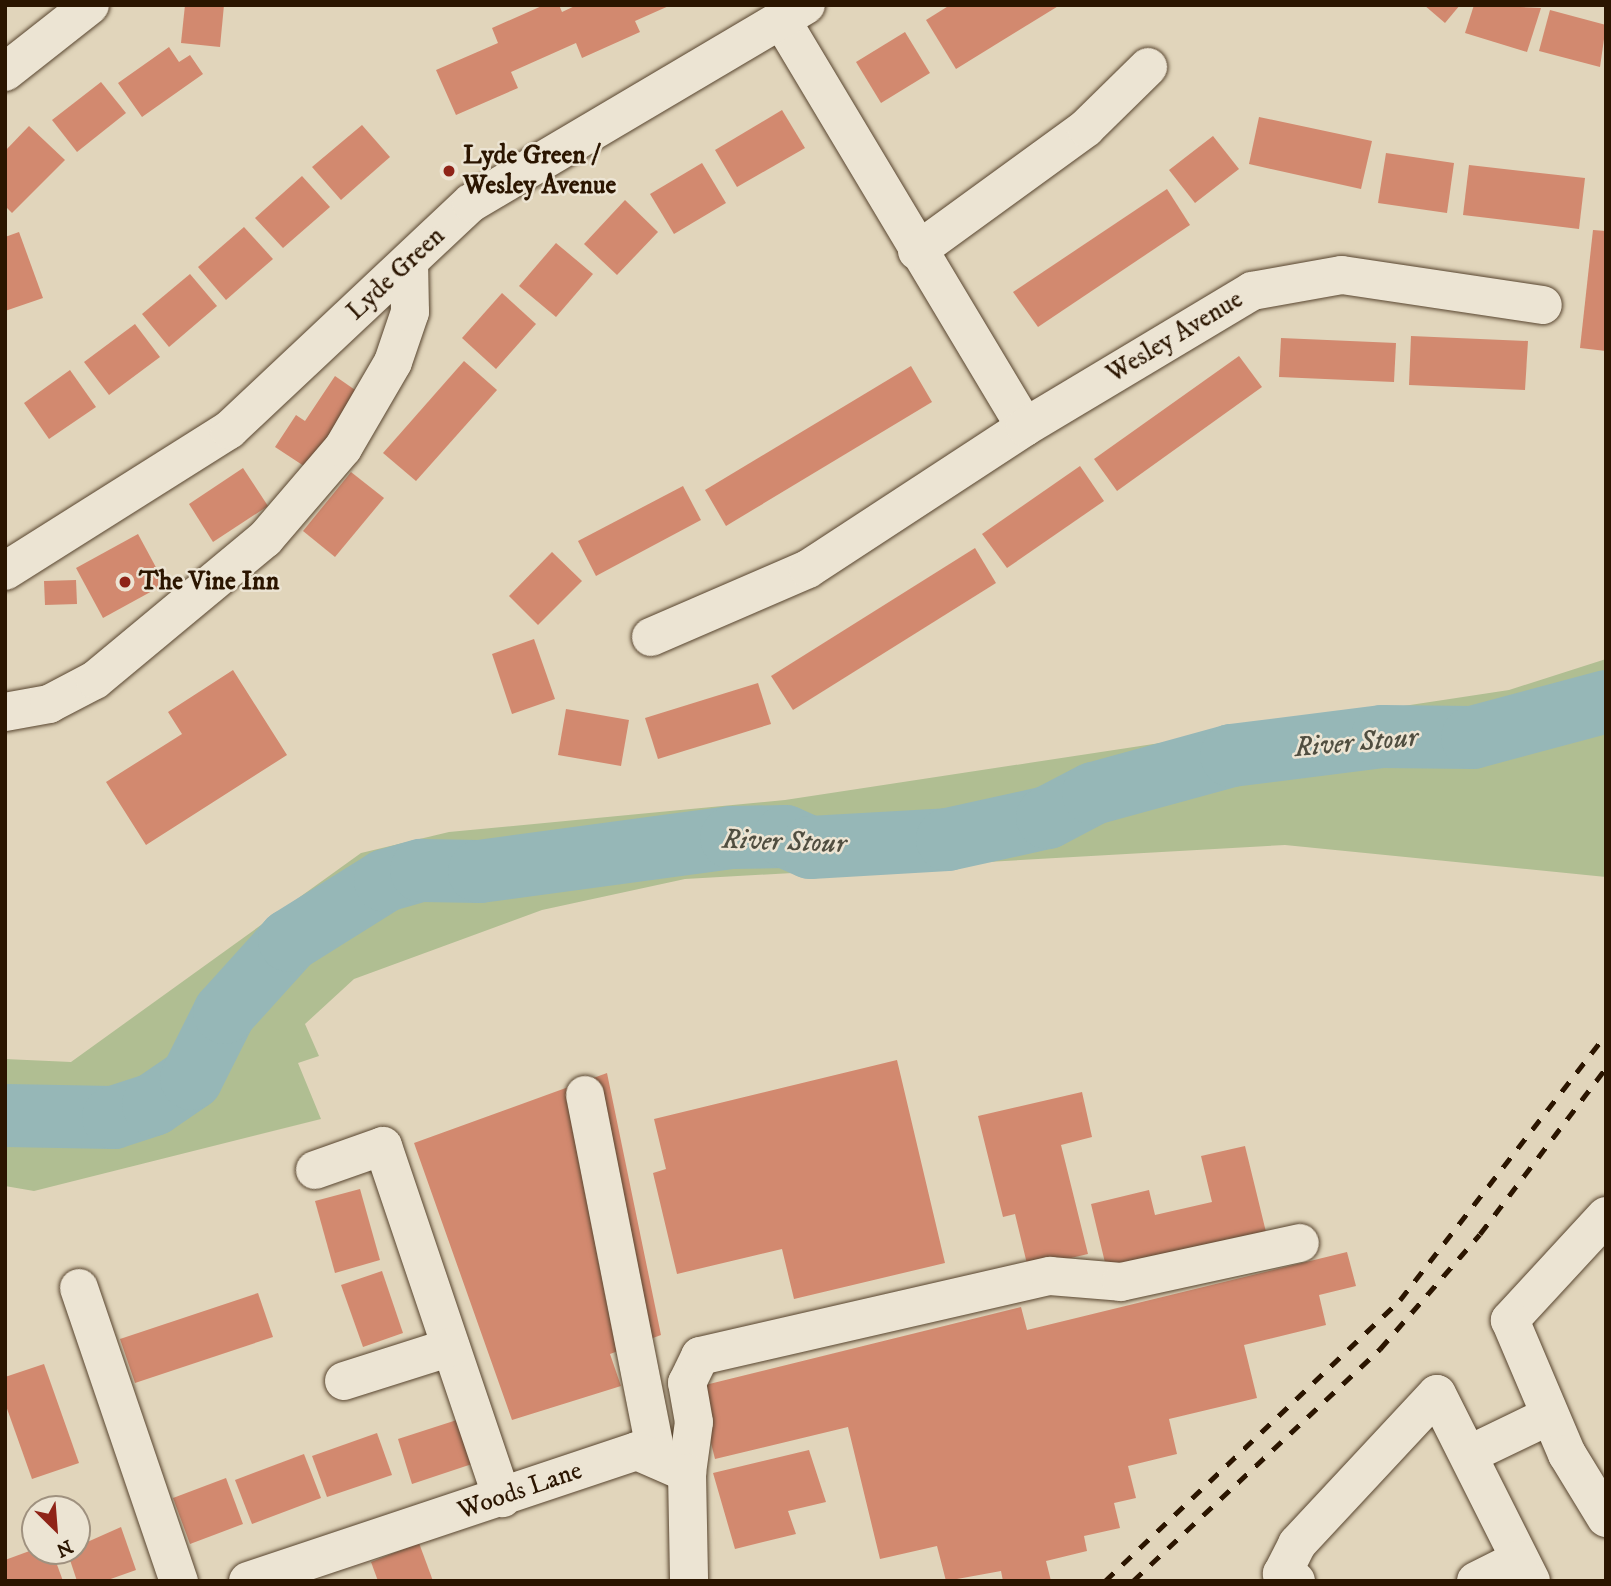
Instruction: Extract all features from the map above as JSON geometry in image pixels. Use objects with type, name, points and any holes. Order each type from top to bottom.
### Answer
[{"type":"street","points":[[5,72],[90,5]]},
{"type":"street","points":[[794,13],[918,251],[1025,427]]},
{"type":"street","name":"Lyde Green","points":[[8,560],[229,430],[471,203],[794,13]]},
{"type":"street","points":[[918,251],[1086,128],[1148,67]]},
{"type":"street","points":[[5,712],[49,704],[95,680],[265,539],[343,448],[393,362],[410,312],[410,262]]},
{"type":"street","name":"Wesley Avenue","points":[[651,637],[808,569],[1025,427],[1252,292],[1342,275],[1543,305]]},
{"type":"street","points":[[584,1095],[672,1466],[689,1581]]},
{"type":"street","points":[[315,1170],[383,1146],[502,1498]]},
{"type":"street","points":[[1606,1216],[1510,1320],[1549,1416],[1606,1518]]},
{"type":"street","points":[[672,1466],[694,1422],[687,1383],[700,1356],[1050,1276],[1121,1282],[1300,1243]]},
{"type":"street","points":[[79,1288],[179,1581]]},
{"type":"street","points":[[344,1381],[451,1347]]},
{"type":"street","points":[[1296,1581],[1282,1574],[1297,1544],[1437,1394],[1472,1453],[1525,1570],[1476,1581]]},
{"type":"street","points":[[1472,1453],[1549,1416]]},
{"type":"street","name":"Woods Lane","points":[[248,1581],[637,1451],[672,1466]]},
{"type":"green space","points":[[1606,659],[1606,877],[1285,845],[685,879],[542,910],[354,979],[305,1024],[319,1056],[298,1063],[321,1119],[34,1191],[5,1186],[5,1059],[71,1062],[361,853],[449,832],[785,800],[1509,690]]},
{"type":"building","points":[[185,5],[224,5],[220,47],[181,43]]},
{"type":"building","points":[[544,5],[559,5],[562,12],[577,5],[671,5],[635,21],[640,32],[582,58],[576,43],[511,72],[518,88],[456,115],[436,70],[498,43],[492,28]]},
{"type":"building","points":[[950,5],[1060,5],[956,69],[926,20]]},
{"type":"building","points":[[1424,5],[1460,5],[1445,23]]},
{"type":"building","points":[[1474,5],[1541,8],[1527,52],[1465,33]]},
{"type":"building","points":[[1550,10],[1606,25],[1600,67],[1539,51]]},
{"type":"building","points":[[905,32],[930,73],[881,103],[856,62]]},
{"type":"building","points":[[169,47],[179,62],[190,55],[203,74],[142,117],[118,83]]},
{"type":"building","points":[[101,82],[126,113],[77,152],[52,120]]},
{"type":"building","points":[[782,110],[805,148],[737,187],[715,150]]},
{"type":"building","points":[[1259,117],[1372,141],[1361,189],[1249,164]]},
{"type":"building","points":[[362,125],[390,157],[341,200],[312,167]]},
{"type":"building","points":[[29,126],[65,160],[12,213],[5,206],[5,151]]},
{"type":"building","points":[[1213,136],[1239,169],[1195,203],[1169,170]]},
{"type":"building","points":[[1386,153],[1454,163],[1447,213],[1378,203]]},
{"type":"building","points":[[702,163],[726,203],[674,234],[650,194]]},
{"type":"building","points":[[1469,165],[1585,178],[1579,229],[1463,215]]},
{"type":"building","points":[[302,176],[330,207],[283,248],[255,218]]},
{"type":"building","points":[[1167,189],[1190,225],[1038,327],[1013,292]]},
{"type":"building","points":[[625,200],[658,232],[617,275],[584,244]]},
{"type":"building","points":[[244,227],[273,259],[226,300],[198,267]]},
{"type":"building","points":[[1593,230],[1606,231],[1606,351],[1580,348]]},
{"type":"building","points":[[19,232],[43,298],[5,311],[5,237]]},
{"type":"building","points":[[556,243],[593,274],[556,317],[519,286]]},
{"type":"building","points":[[190,274],[217,306],[169,347],[142,314]]},
{"type":"building","points":[[502,293],[536,324],[496,369],[462,338]]},
{"type":"building","points":[[135,324],[160,357],[109,395],[84,362]]},
{"type":"building","points":[[1411,336],[1528,341],[1525,390],[1409,385]]},
{"type":"building","points":[[1281,338],[1396,343],[1394,382],[1279,377]]},
{"type":"building","points":[[1239,356],[1262,387],[1117,491],[1094,459]]},
{"type":"building","points":[[464,361],[497,390],[416,481],[383,453]]},
{"type":"building","points":[[911,366],[932,402],[726,526],[705,490]]},
{"type":"building","points":[[70,370],[96,407],[49,439],[24,403]]},
{"type":"building","points":[[335,376],[358,392],[307,468],[275,447],[296,415],[305,421]]},
{"type":"building","points":[[1080,466],[1104,501],[1007,568],[982,534]]},
{"type":"building","points":[[243,468],[268,506],[213,542],[189,504]]},
{"type":"building","points":[[351,472],[384,498],[335,557],[303,531]]},
{"type":"building","points":[[683,486],[701,520],[596,576],[578,541]]},
{"type":"building","points":[[138,534],[165,584],[103,618],[76,568]]},
{"type":"building","points":[[975,548],[996,583],[793,710],[771,676]]},
{"type":"building","points":[[552,552],[582,581],[538,625],[509,596]]},
{"type":"building","points":[[76,580],[77,604],[45,605],[44,581]]},
{"type":"building","points":[[534,639],[555,699],[512,714],[492,654]]},
{"type":"building","points":[[233,670],[287,755],[146,845],[106,782],[182,734],[168,712]]},
{"type":"building","points":[[758,683],[771,724],[658,759],[645,718]]},
{"type":"building","points":[[566,709],[629,720],[621,766],[558,755]]},
{"type":"building","points":[[897,1060],[945,1263],[794,1299],[782,1249],[677,1274],[653,1173],[666,1169],[654,1119]]},
{"type":"building","points":[[607,1073],[661,1335],[610,1354],[621,1386],[512,1420],[414,1143]]},
{"type":"building","points":[[1082,1092],[1092,1137],[1061,1145],[1088,1254],[1028,1268],[1015,1214],[1003,1217],[978,1116]]},
{"type":"building","points":[[1245,1146],[1266,1232],[1107,1271],[1091,1204],[1149,1190],[1155,1215],[1212,1202],[1201,1156]]},
{"type":"building","points":[[360,1189],[380,1260],[335,1273],[315,1201]]},
{"type":"building","points":[[1347,1252],[1356,1286],[1319,1295],[1326,1325],[1244,1345],[1257,1398],[1169,1419],[1177,1454],[1128,1466],[1136,1498],[1114,1503],[1120,1528],[1084,1536],[1087,1551],[1046,1561],[1051,1581],[1003,1581],[1001,1571],[946,1581],[937,1546],[880,1559],[848,1427],[715,1459],[697,1387],[1021,1307],[1027,1330]]},
{"type":"building","points":[[382,1271],[403,1333],[363,1347],[341,1285]]},
{"type":"building","points":[[258,1293],[273,1337],[135,1383],[120,1339]]},
{"type":"building","points":[[44,1364],[79,1463],[32,1479],[5,1403],[5,1377]]},
{"type":"building","points":[[463,1418],[478,1462],[412,1484],[398,1439]]},
{"type":"building","points":[[377,1433],[392,1475],[327,1497],[312,1456]]},
{"type":"building","points":[[809,1450],[826,1502],[788,1511],[796,1534],[735,1549],[713,1473]]},
{"type":"building","points":[[304,1454],[321,1498],[252,1524],[235,1480]]},
{"type":"building","points":[[226,1478],[243,1524],[190,1544],[173,1498]]},
{"type":"building","points":[[121,1527],[136,1570],[105,1581],[77,1581],[72,1565],[91,1565],[91,1540]]},
{"type":"building","points":[[419,1543],[433,1581],[378,1581],[371,1562]]},
{"type":"building","points":[[21,1554],[21,1565],[57,1565],[63,1581],[7,1581],[5,1560]]},
{"type":"waterway","name":"River Stour","points":[[5,1115],[113,1117],[153,1104],[191,1078],[224,1012],[289,940],[385,880],[421,870],[479,871],[731,837],[785,836],[810,847],[947,839],[1047,817],[1093,793],[1231,755],[1382,736],[1472,737],[1606,701]]},
{"type":"railway","points":[[1105,1581],[1400,1300],[1606,1034]]},
{"type":"railway","points":[[1133,1581],[1380,1349],[1480,1234],[1606,1068]]},
{"type":"place","name":"Lyde Green / Wesley Avenue","points":[[449,171]]},
{"type":"place","name":"The Vine Inn","points":[[125,582]]}]
